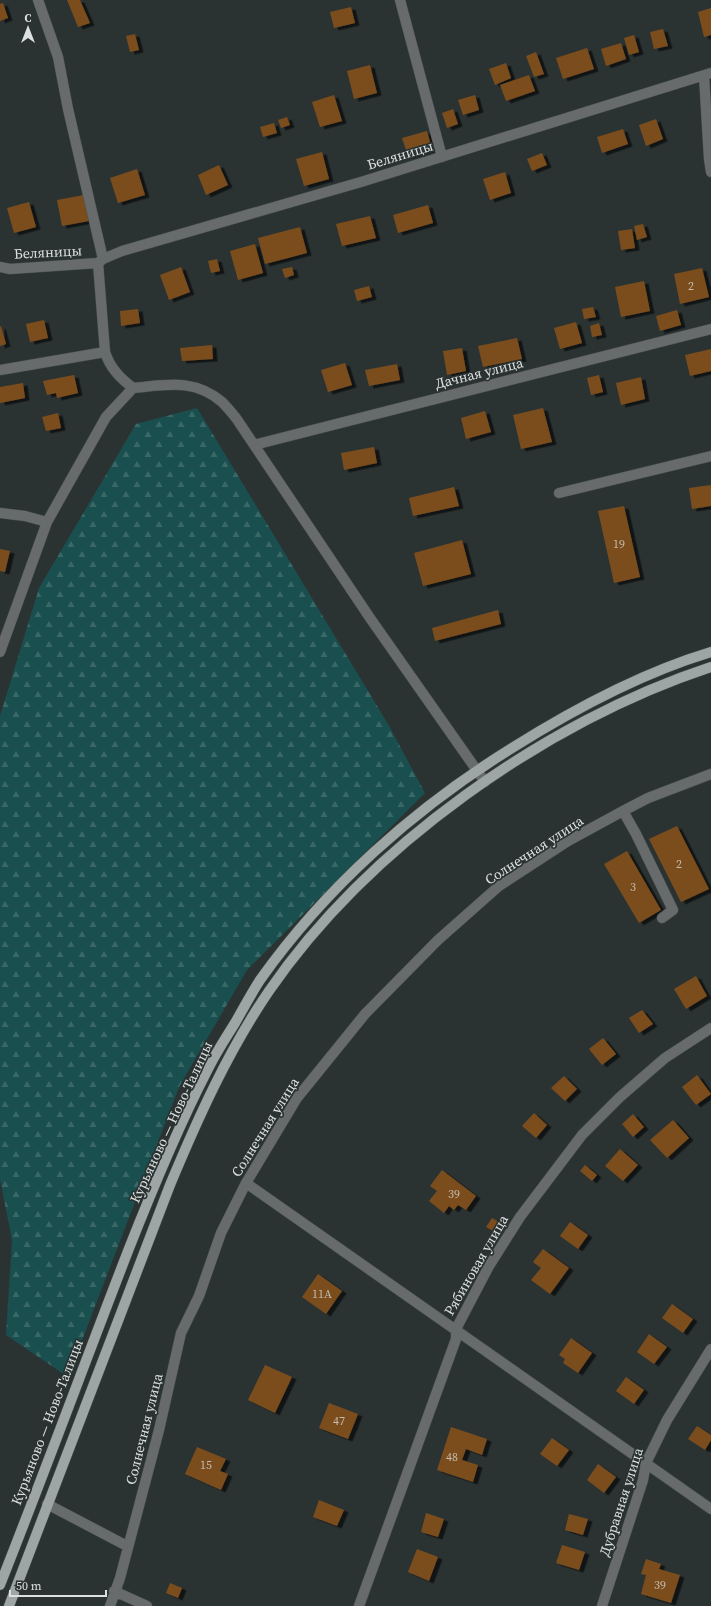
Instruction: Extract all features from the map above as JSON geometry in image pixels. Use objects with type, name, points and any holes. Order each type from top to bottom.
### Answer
[{"type":"main road","name":"Курьяново — Ново-Талицы","points":[[0,1585],[156,1180],[212,1062],[259,981],[332,893],[377,850],[417,815],[477,770],[546,726],[583,706],[654,673],[690,658],[711,652]]},
{"type":"main road","name":"Курьяново — Ново-Талицы","points":[[8,1606],[170,1184],[195,1126],[222,1071],[253,1017],[270,991],[313,935],[343,901],[425,826],[485,782],[553,738],[590,718],[660,686],[711,667]]},
{"type":"street","points":[[38,0],[58,57],[100,261]]},
{"type":"street","points":[[400,0],[442,157]]},
{"type":"street","points":[[708,74],[709,159],[711,172]]},
{"type":"street","name":"Беляницы","points":[[0,267],[10,269],[100,261],[122,251],[354,184],[708,74]]},
{"type":"street","name":"Беляницы","points":[[100,261],[105,352]]},
{"type":"street","name":"Дачная улица","points":[[254,445],[711,329]]},
{"type":"street","points":[[0,370],[105,352],[109,364],[119,377],[133,388]]},
{"type":"street","points":[[0,652],[47,522],[106,417],[133,388],[179,384],[195,387],[222,402],[236,418],[370,618],[485,782]]},
{"type":"street","points":[[559,493],[711,456]]},
{"type":"street","points":[[0,513],[25,516],[47,522]]},
{"type":"street","name":"Солнечная улица","points":[[110,1606],[114,1591],[120,1578],[127,1546],[159,1430],[181,1333],[199,1296],[221,1233],[246,1183],[297,1098],[365,1014],[438,940],[499,886],[568,841],[623,811],[648,798],[711,774]]},
{"type":"street","points":[[623,811],[636,834],[673,910],[662,918]]},
{"type":"street","name":"Рябиновая улица","points":[[359,1606],[456,1339],[456,1329],[488,1266],[520,1217],[582,1134],[620,1097],[665,1058],[711,1028]]},
{"type":"street","points":[[246,1183],[711,1509]]},
{"type":"street","name":"Дубравная улица","points":[[602,1606],[643,1480],[646,1463],[667,1420],[711,1348]]},
{"type":"street","points":[[47,1504],[127,1546]]},
{"type":"street","points":[[114,1591],[147,1606]]},
{"type":"green space","points":[[197,408],[388,724],[425,793],[247,970],[179,1087],[68,1377],[6,1335],[12,1240],[0,1179],[0,716],[39,588],[136,424]]},
{"type":"building","points":[[67,0],[80,0],[90,23],[78,27]]},
{"type":"building","points":[[3,3],[8,18],[0,21],[0,4]]},
{"type":"building","points":[[351,7],[355,23],[334,28],[330,12]]},
{"type":"building","points":[[711,8],[711,35],[704,37],[698,12]]},
{"type":"building","points":[[663,29],[668,46],[654,49],[650,32]]},
{"type":"building","points":[[135,34],[139,50],[130,52],[126,36]]},
{"type":"building","points":[[634,35],[639,52],[629,55],[624,38]]},
{"type":"building","points":[[621,43],[626,59],[606,66],[601,49]]},
{"type":"building","points":[[587,48],[594,69],[563,79],[556,58]]},
{"type":"building","points":[[536,52],[544,74],[534,77],[526,56]]},
{"type":"building","points":[[506,63],[511,78],[495,85],[489,69]]},
{"type":"building","points":[[370,65],[377,93],[354,99],[347,71]]},
{"type":"building","points":[[529,75],[535,91],[506,101],[500,85]]},
{"type":"building","points":[[334,95],[342,121],[320,127],[312,102]]},
{"type":"building","points":[[475,95],[479,110],[463,115],[458,100]]},
{"type":"building","points":[[453,109],[458,124],[447,128],[442,113]]},
{"type":"building","points":[[287,117],[290,125],[281,128],[278,120]]},
{"type":"building","points":[[656,119],[663,139],[646,146],[639,125]]},
{"type":"building","points":[[274,123],[277,133],[263,137],[260,127]]},
{"type":"building","points":[[623,129],[628,144],[602,153],[597,137]]},
{"type":"building","points":[[427,131],[432,149],[408,156],[402,138]]},
{"type":"building","points":[[322,152],[329,179],[304,186],[296,159]]},
{"type":"building","points":[[542,153],[547,165],[532,171],[527,159]]},
{"type":"building","points":[[219,165],[228,185],[206,195],[198,175]]},
{"type":"building","points":[[137,169],[145,195],[118,203],[110,178]]},
{"type":"building","points":[[505,172],[511,193],[490,200],[483,179]]},
{"type":"building","points":[[84,195],[89,221],[62,226],[57,200]]},
{"type":"building","points":[[29,202],[36,227],[14,233],[7,208]]},
{"type":"building","points":[[428,205],[433,223],[398,233],[393,215]]},
{"type":"building","points":[[370,216],[376,238],[342,246],[336,224]]},
{"type":"building","points":[[643,224],[647,237],[637,240],[634,226]]},
{"type":"building","points":[[300,227],[307,253],[265,264],[258,238]]},
{"type":"building","points":[[632,229],[635,248],[621,250],[618,231]]},
{"type":"building","points":[[255,244],[263,273],[238,280],[230,251]]},
{"type":"building","points":[[217,259],[220,271],[211,273],[208,261]]},
{"type":"building","points":[[181,267],[190,292],[169,300],[160,275]]},
{"type":"building","points":[[292,267],[294,275],[285,278],[282,269]]},
{"type":"building","points":[[702,268],[709,297],[680,304],[674,274]]},
{"type":"building","points":[[644,281],[650,311],[621,317],[615,287]]},
{"type":"building","points":[[369,286],[372,297],[357,301],[354,290]]},
{"type":"building","points":[[593,307],[596,317],[584,319],[582,309]]},
{"type":"building","points":[[138,309],[140,323],[121,326],[120,311]]},
{"type":"building","points":[[677,310],[681,325],[660,331],[656,316]]},
{"type":"building","points":[[44,320],[48,338],[30,342],[26,324]]},
{"type":"building","points":[[576,322],[582,343],[560,349],[554,328]]},
{"type":"building","points":[[599,323],[602,335],[592,337],[590,326]]},
{"type":"building","points":[[1,326],[6,344],[0,346],[0,327]]},
{"type":"building","points":[[517,338],[522,359],[483,367],[478,346]]},
{"type":"building","points":[[212,345],[213,359],[182,361],[180,348]]},
{"type":"building","points":[[462,348],[466,371],[447,375],[443,351]]},
{"type":"building","points":[[711,349],[711,371],[690,376],[685,355]]},
{"type":"building","points":[[345,363],[352,385],[328,392],[321,370]]},
{"type":"building","points":[[397,364],[400,380],[369,386],[365,370]]},
{"type":"building","points":[[74,375],[78,393],[57,398],[56,393],[47,395],[43,381]]},
{"type":"building","points":[[599,375],[603,392],[591,395],[587,378]]},
{"type":"building","points":[[641,377],[645,399],[621,405],[616,383]]},
{"type":"building","points":[[23,383],[25,398],[0,403],[0,387]]},
{"type":"building","points":[[543,408],[552,442],[521,449],[513,415]]},
{"type":"building","points":[[485,411],[491,432],[466,439],[461,418]]},
{"type":"building","points":[[58,413],[61,428],[46,431],[42,417]]},
{"type":"building","points":[[374,447],[377,463],[344,470],[341,453]]},
{"type":"building","points":[[711,485],[711,506],[692,509],[689,488]]},
{"type":"building","points":[[454,487],[459,506],[413,516],[409,498]]},
{"type":"building","points":[[624,506],[640,577],[614,583],[598,511]]},
{"type":"building","points":[[462,540],[471,574],[423,586],[414,553]]},
{"type":"building","points":[[0,549],[10,551],[5,572],[0,571]]},
{"type":"building","points":[[498,610],[501,624],[435,641],[432,628]]},
{"type":"building","points":[[677,826],[709,889],[681,902],[649,839]]},
{"type":"building","points":[[627,851],[661,910],[639,923],[604,864]]},
{"type":"building","points":[[696,976],[707,996],[686,1009],[674,989]]},
{"type":"building","points":[[642,1010],[653,1024],[639,1033],[629,1018]]},
{"type":"building","points":[[603,1038],[616,1054],[602,1065],[589,1049]]},
{"type":"building","points":[[697,1075],[711,1094],[696,1105],[682,1087]]},
{"type":"building","points":[[564,1076],[577,1089],[565,1101],[551,1088]]},
{"type":"building","points":[[534,1113],[547,1125],[536,1138],[522,1126]]},
{"type":"building","points":[[633,1114],[644,1127],[633,1137],[622,1124]]},
{"type":"building","points":[[673,1120],[689,1138],[667,1158],[650,1140]]},
{"type":"building","points":[[620,1149],[638,1165],[623,1181],[605,1166]]},
{"type":"building","points":[[585,1165],[597,1175],[592,1181],[580,1171]]},
{"type":"building","points":[[442,1170],[476,1196],[466,1210],[458,1205],[454,1210],[449,1206],[444,1213],[429,1201],[437,1191],[430,1186]]},
{"type":"building","points":[[492,1218],[499,1222],[493,1231],[486,1227]]},
{"type":"building","points":[[570,1222],[588,1235],[578,1249],[560,1236]]},
{"type":"building","points":[[543,1249],[569,1268],[550,1294],[531,1280],[541,1268],[533,1262]]},
{"type":"building","points":[[318,1274],[342,1291],[326,1314],[302,1297]]},
{"type":"building","points":[[672,1304],[693,1319],[683,1333],[662,1318]]},
{"type":"building","points":[[649,1334],[667,1347],[654,1364],[637,1352]]},
{"type":"building","points":[[571,1338],[592,1353],[578,1373],[563,1363],[565,1359],[559,1355]]},
{"type":"building","points":[[265,1365],[292,1377],[275,1413],[248,1400]]},
{"type":"building","points":[[626,1377],[644,1390],[634,1404],[616,1391]]},
{"type":"building","points":[[329,1403],[358,1414],[348,1439],[319,1428]]},
{"type":"building","points":[[697,1426],[711,1435],[711,1440],[705,1450],[688,1439]]},
{"type":"building","points":[[451,1427],[487,1439],[482,1455],[466,1449],[462,1460],[478,1465],[473,1482],[437,1470]]},
{"type":"building","points":[[552,1438],[569,1450],[557,1466],[540,1454]]},
{"type":"building","points":[[197,1447],[226,1459],[220,1471],[228,1474],[221,1490],[185,1474]]},
{"type":"building","points":[[598,1464],[616,1477],[604,1493],[587,1480]]},
{"type":"building","points":[[319,1500],[344,1510],[337,1526],[313,1517]]},
{"type":"building","points":[[426,1513],[444,1519],[438,1537],[421,1532]]},
{"type":"building","points":[[569,1514],[588,1519],[583,1535],[565,1530]]},
{"type":"building","points":[[562,1545],[585,1552],[579,1570],[556,1563]]},
{"type":"building","points":[[417,1549],[438,1557],[429,1581],[408,1572]]},
{"type":"building","points":[[646,1559],[661,1564],[659,1569],[680,1575],[671,1603],[641,1594],[646,1575],[641,1574]]},
{"type":"building","points":[[170,1583],[182,1588],[178,1598],[166,1593]]}]
